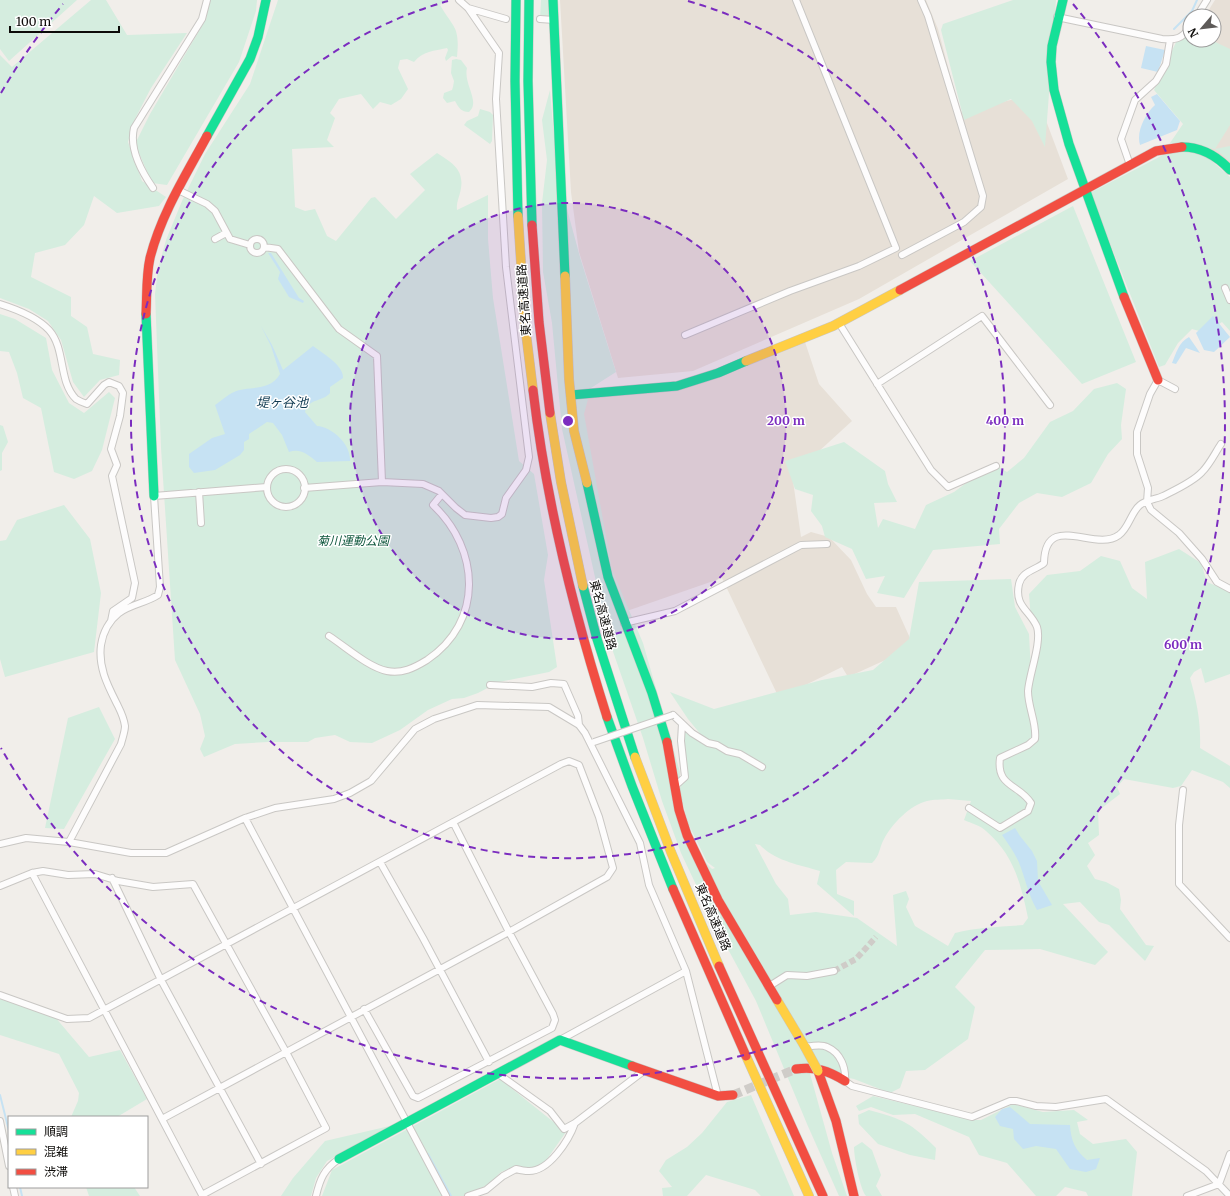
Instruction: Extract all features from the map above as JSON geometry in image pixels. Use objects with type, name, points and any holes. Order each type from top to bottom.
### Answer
[{"type":"main road","points":[[154,496],[146,316],[147,284],[153,247],[164,217],[250,59],[258,36],[266,0]]},
{"type":"main road","name":"東名高速道路","points":[[516,0],[518,235],[527,342],[538,426],[551,500],[566,568],[585,644],[608,719],[637,797],[692,932],[809,1196]]},
{"type":"main road","name":"東名高速道路","points":[[528,0],[528,143],[531,234],[539,341],[550,424],[563,498],[578,566],[606,670],[651,799],[710,941],[823,1196]]},
{"type":"main road","points":[[553,0],[571,395],[574,431],[594,511],[608,577],[624,623],[652,692],[666,736],[679,810],[687,835],[718,900],[818,1071],[836,1121],[854,1196]]},
{"type":"main road","points":[[1063,0],[1057,17],[1051,62],[1054,87],[1063,126],[1119,288],[1158,380]]},
{"type":"main road","points":[[571,395],[677,386],[718,373],[839,323],[1156,151],[1180,146],[1192,147],[1206,151],[1230,170]]},
{"type":"main road","points":[[339,1159],[560,1040],[718,1096],[733,1096]]},
{"type":"main road","points":[[796,1069],[810,1066],[836,1075],[845,1081]]},
{"type":"street","points":[[153,188],[145,177],[133,149],[132,136],[134,128],[202,19],[207,0]]},
{"type":"street","points":[[304,488],[382,482],[429,485],[442,494],[465,515],[478,517],[498,517],[502,514],[506,498],[526,470],[529,457],[506,267],[496,99],[499,53],[468,8],[459,0]]},
{"type":"street","points":[[685,335],[790,291],[859,266],[896,248],[796,0]]},
{"type":"street","points":[[902,255],[964,222],[981,207],[983,196],[928,16],[921,0]]},
{"type":"street","points":[[468,8],[506,18]]},
{"type":"street","points":[[1057,17],[1170,40],[1177,40],[1182,37]]},
{"type":"street","points":[[540,19],[554,20]]},
{"type":"street","points":[[1130,165],[1122,139],[1135,100],[1156,81],[1166,64],[1170,40]]},
{"type":"street","points":[[178,190],[218,209],[226,233],[230,239],[250,245]]},
{"type":"street","points":[[215,239],[226,233]]},
{"type":"street","points":[[250,245],[253,240],[258,239],[263,243],[264,248]]},
{"type":"street","points":[[250,245],[251,250],[256,253],[260,252],[264,248],[278,249],[339,329],[377,356],[382,482]]},
{"type":"street","points":[[1225,288],[1230,300]]},
{"type":"street","points":[[0,304],[34,319],[50,331],[58,347],[67,383],[76,399],[87,404],[104,385],[109,382],[119,386],[123,393],[120,416],[111,450],[117,465],[112,476],[135,583],[132,598],[113,611],[111,621],[102,639],[101,665],[125,726],[121,744],[69,842]]},
{"type":"street","points":[[877,384],[982,316],[1050,405]]},
{"type":"street","points":[[839,323],[931,470],[948,487],[996,466]]},
{"type":"street","points":[[1175,389],[1158,380],[1137,432],[1137,454],[1148,488],[1146,502],[1152,510],[1179,533],[1202,559],[1217,582],[1230,589]]},
{"type":"street","points":[[969,808],[1000,828],[1028,811],[1031,803],[1026,794],[1010,786],[1002,778],[999,769],[1000,758],[1028,745],[1035,740],[1037,728],[1031,713],[1028,691],[1037,645],[1037,628],[1019,601],[1019,582],[1027,572],[1038,568],[1044,563],[1044,551],[1053,539],[1066,534],[1087,539],[1110,539],[1119,536],[1140,505],[1166,495],[1202,473],[1221,444]]},
{"type":"street","points":[[286,469],[297,473],[304,482],[304,488],[300,499],[291,506],[285,507],[274,503],[270,498],[267,487],[270,476],[275,472],[286,469]]},
{"type":"street","points":[[111,621],[127,607],[158,595],[160,587],[154,496],[267,487]]},
{"type":"street","points":[[199,492],[201,523]]},
{"type":"street","points":[[329,636],[375,667],[386,671],[396,672],[406,670],[422,663],[450,640],[460,626],[466,610],[469,595],[469,578],[463,550],[448,522],[433,505],[442,494]]},
{"type":"street","points":[[624,623],[675,611],[800,545],[827,544]]},
{"type":"street","points":[[490,685],[532,687],[551,682],[564,684],[578,716],[579,725]]},
{"type":"street","points":[[0,844],[26,838],[69,842],[131,853],[166,854],[245,818],[275,808],[334,799],[350,793],[371,781],[415,729],[434,719],[477,705],[549,707],[579,725],[592,742],[640,843],[649,885],[686,971],[718,1096]]},
{"type":"street","points":[[592,742],[673,715],[682,724],[708,743],[717,745],[727,751],[740,754],[762,767]]},
{"type":"street","points":[[675,786],[685,777],[681,741],[682,724]]},
{"type":"street","points":[[0,995],[67,1019],[89,1018],[561,764],[569,761],[579,764],[599,817],[612,868],[608,877],[162,1119]]},
{"type":"street","points":[[1183,790],[1179,825],[1179,884],[1230,938]]},
{"type":"street","points":[[245,818],[446,1196]]},
{"type":"street","points":[[364,1009],[413,1096],[418,1098],[552,1028],[555,1020],[554,1014],[509,932],[453,822]]},
{"type":"street","points":[[380,862],[489,1062]]},
{"type":"street","points":[[0,886],[32,873],[43,871],[68,875],[95,874],[153,887],[193,884],[286,1052],[326,1128],[202,1195],[32,873]]},
{"type":"street","points":[[112,878],[161,980],[261,1164]]},
{"type":"street","points":[[560,1040],[686,971]]},
{"type":"street","points":[[768,987],[787,975],[807,976],[834,971]]},
{"type":"street","points":[[805,1047],[827,1047],[837,1054],[846,1069],[845,1081],[852,1086],[972,1117],[1010,1101],[1036,1106],[1056,1107],[1106,1099],[1206,1171],[1230,1196]]},
{"type":"street","points":[[498,1073],[550,1111],[564,1129],[575,1123],[645,1070]]},
{"type":"street","points":[[0,1121],[8,1161]]},
{"type":"street","points":[[468,1196],[486,1190],[503,1176],[516,1169],[528,1172],[545,1166],[571,1135],[575,1123]]},
{"type":"street","points":[[1187,1196],[1219,1184],[1230,1154]]},
{"type":"street","points":[[316,1196],[321,1176],[329,1166],[339,1159]]},
{"type":"shaded area","points":[[560,0],[926,0],[938,29],[960,112],[1036,94],[1068,179],[859,299],[693,371],[618,378],[579,252],[571,192]]},
{"type":"shaded area","points":[[1215,0],[1230,0],[1230,165],[1192,134],[1190,48],[1222,48],[1222,8],[1210,8]]},
{"type":"shaded area","points":[[805,342],[819,384],[852,421],[817,453],[791,467],[801,537],[811,532],[829,537],[851,560],[867,594],[876,607],[896,607],[914,647],[848,677],[842,667],[779,698],[722,578],[624,612],[607,565],[578,398],[677,390]]},
{"type":"green space","points":[[0,0],[77,0],[9,61],[0,49]]},
{"type":"green space","points":[[91,0],[106,0],[127,35],[187,33],[151,88],[135,119],[128,142],[142,181],[166,197],[159,206],[117,213],[94,196],[84,225],[65,245],[35,253],[31,277],[71,297],[71,316],[87,327],[93,354],[120,360],[119,375],[100,380],[84,397],[73,382],[61,340],[48,321],[29,309],[0,298],[0,55],[12,67]]},
{"type":"green space","points":[[209,0],[257,0],[256,11],[239,62],[167,185],[152,183],[135,144],[150,114],[206,19]]},
{"type":"green space","name":"菊川運動公園","points":[[278,0],[446,0],[440,5],[457,33],[457,57],[452,56],[446,61],[445,58],[448,50],[447,48],[425,54],[417,58],[414,62],[407,59],[400,60],[398,68],[408,89],[401,99],[391,105],[380,102],[373,109],[361,94],[339,99],[330,113],[335,118],[327,140],[334,147],[292,149],[295,207],[305,211],[315,209],[327,236],[336,241],[371,198],[375,197],[396,219],[425,190],[410,174],[437,153],[452,163],[460,176],[461,188],[457,210],[488,195],[488,239],[493,298],[519,461],[534,474],[548,555],[544,580],[557,667],[549,672],[499,682],[478,693],[464,698],[452,699],[428,710],[400,730],[372,743],[350,742],[335,735],[315,738],[308,742],[235,744],[204,757],[200,749],[205,736],[200,714],[175,660],[161,448],[155,294],[158,269],[166,240],[182,201],[205,154],[250,84]]},
{"type":"green space","points":[[541,0],[553,0],[554,20],[540,19]]},
{"type":"green space","points":[[1013,0],[1056,0],[1045,147],[1032,121],[1011,99],[964,120],[941,30],[943,24]]},
{"type":"green space","points":[[1182,36],[1182,48],[1222,48],[1222,45],[1230,49],[1230,125],[1215,149],[1170,143],[1183,124],[1154,90],[1177,40]]},
{"type":"green space","points":[[452,60],[461,60],[467,68],[467,80],[473,98],[472,108],[469,112],[460,109],[455,101],[447,103],[443,98],[444,93],[452,90],[453,87],[454,81],[451,73]]},
{"type":"green space","points":[[550,90],[557,172],[580,257],[616,372],[591,388],[584,414],[612,570],[643,643],[680,772],[680,788],[685,777],[682,730],[707,742],[688,719],[670,692],[714,709],[822,680],[873,670],[909,639],[919,582],[1011,579],[1015,607],[1029,634],[1031,672],[1037,637],[1031,620],[1029,594],[1047,575],[1080,571],[1101,556],[1120,561],[1132,588],[1147,599],[1145,562],[1179,549],[1201,563],[1207,582],[1230,592],[1230,674],[1205,683],[1201,668],[1194,672],[1190,678],[1198,713],[1200,748],[1230,766],[1230,788],[1223,782],[1192,770],[1181,786],[1173,788],[1124,779],[1117,787],[1120,794],[1098,811],[1099,835],[1088,843],[1095,855],[1087,866],[1095,879],[1106,882],[1119,889],[1121,900],[1120,909],[1146,945],[1154,946],[1145,961],[1109,925],[1099,922],[1080,902],[1063,904],[1108,952],[1095,965],[1040,949],[985,950],[955,987],[975,1007],[968,1039],[925,1070],[906,1071],[900,1088],[890,1093],[854,1079],[809,1070],[832,1153],[847,1196],[839,1196],[807,1124],[756,1001],[716,927],[681,853],[662,801],[643,738],[609,640],[562,429],[552,323],[543,272],[542,203],[547,160],[542,120]],"holes":[[[680,792],[688,823],[707,862],[715,868],[712,869],[694,851],[680,799]],[[948,799],[971,801],[964,820],[984,829],[996,840],[1010,860],[1019,882],[1028,918],[1023,925],[980,928],[955,933],[948,946],[915,926],[906,907],[909,899],[906,891],[893,895],[897,946],[857,918],[816,912],[790,915],[788,899],[776,884],[755,844],[760,845],[780,859],[820,871],[817,884],[854,916],[854,901],[837,894],[836,870],[846,862],[872,863],[877,858],[882,842],[887,833],[902,816],[921,803],[932,800]]]},
{"type":"green space","points":[[480,109],[490,112],[493,115],[492,141],[490,144],[464,125],[467,121],[478,116]]},
{"type":"green space","points":[[1230,146],[1230,161],[1215,149]]},
{"type":"green space","points":[[1184,150],[1206,156],[1230,177],[1230,331],[1222,322],[1206,333],[1192,329],[1178,343],[1165,365],[1159,367],[1090,193],[1163,155]]},
{"type":"green space","points":[[1073,206],[1136,362],[1082,384],[970,261]]},
{"type":"green space","points":[[0,314],[15,319],[46,338],[52,370],[69,403],[84,413],[109,392],[115,398],[102,450],[92,471],[74,479],[54,472],[41,408],[23,398],[17,373],[9,352],[0,351]]},
{"type":"green space","points":[[1117,383],[1126,389],[1121,425],[1122,439],[1108,454],[1091,483],[1062,497],[1037,493],[1019,503],[999,529],[1000,544],[933,550],[904,598],[877,593],[885,576],[866,579],[852,549],[825,537],[822,526],[811,511],[813,495],[795,489],[785,461],[844,442],[885,471],[888,484],[897,502],[874,503],[878,528],[883,519],[915,529],[926,505],[954,492],[992,464],[1007,472],[1024,458],[1050,422],[1073,411],[1094,389]]},
{"type":"green space","points":[[0,425],[3,426],[8,442],[2,453],[2,470],[0,471]]},
{"type":"green space","points":[[64,505],[90,539],[101,593],[94,652],[5,677],[0,659],[0,541],[6,540],[17,520]]},
{"type":"green space","points":[[99,707],[115,739],[64,829],[45,828],[68,718]]},
{"type":"green space","points":[[0,999],[55,1017],[89,1057],[120,1050],[147,1099],[119,1116],[71,1116],[78,1101],[79,1093],[59,1054],[0,1035]]},
{"type":"green space","points":[[500,1079],[566,1132],[545,1162],[535,1167],[515,1167],[501,1172],[490,1183],[467,1196],[322,1196],[332,1170]]},
{"type":"green space","points":[[751,1095],[794,1196],[761,1196],[755,1190],[706,1175],[687,1196],[663,1196],[662,1188],[672,1187],[659,1171],[666,1160],[687,1147],[702,1133],[727,1102]]},
{"type":"green space","points":[[873,1096],[973,1120],[981,1120],[1013,1104],[1043,1112],[1074,1110],[1088,1120],[1077,1122],[1080,1134],[1093,1144],[1126,1139],[1137,1152],[1132,1196],[1088,1196],[1086,1192],[1065,1187],[1056,1196],[1036,1196],[1007,1163],[979,1155],[969,1137],[915,1114],[893,1115],[871,1107],[859,1111],[856,1106]]},
{"type":"green space","points":[[869,1110],[899,1119],[913,1127],[936,1148],[935,1160],[910,1155],[878,1144],[859,1124],[858,1115]]},
{"type":"green space","points":[[394,1125],[327,1161],[316,1178],[311,1196],[281,1196],[293,1178],[325,1141]]},
{"type":"green space","points":[[862,1142],[872,1150],[881,1175],[876,1186],[882,1196],[866,1196],[862,1187],[856,1165],[854,1147]]},
{"type":"green space","points":[[86,1188],[135,1188],[140,1196],[89,1196]]},
{"type":"water","points":[[1146,46],[1165,50],[1158,72],[1141,68]]},
{"type":"water","points":[[1157,94],[1180,121],[1177,130],[1140,145],[1140,129],[1148,113],[1155,105],[1151,97]]},
{"type":"water","points":[[268,253],[271,253],[299,298],[304,301],[303,303],[289,297],[278,279],[280,272]]},
{"type":"water","points":[[1213,316],[1230,337],[1214,352],[1204,350],[1196,333]]},
{"type":"water","name":"堤ヶ谷池","points":[[261,326],[272,345],[283,370],[313,346],[340,368],[343,378],[330,387],[330,393],[327,396],[309,404],[305,412],[317,426],[329,430],[340,438],[347,448],[350,461],[317,462],[301,452],[289,452],[282,435],[273,423],[267,422],[249,434],[249,439],[244,442],[244,450],[240,455],[215,470],[194,473],[189,467],[189,454],[212,438],[225,434],[215,405],[226,396],[239,390],[258,388],[270,384],[276,380],[280,374],[271,346]]},
{"type":"water","points":[[1189,337],[1200,353],[1186,348],[1176,364],[1172,363],[1180,345]]},
{"type":"water","points":[[1015,828],[1032,851],[1037,861],[1038,881],[1052,905],[1037,910],[1034,905],[1017,859],[1002,835]]},
{"type":"water","points":[[1010,1107],[1030,1124],[1070,1125],[1071,1136],[1079,1153],[1087,1160],[1100,1158],[1096,1169],[1086,1172],[1070,1169],[1056,1149],[1036,1146],[1023,1149],[1014,1139],[1013,1129],[1000,1126],[995,1117],[1002,1109]]},
{"type":"waterway","points":[[1174,29],[1192,11],[1197,0]]},
{"type":"waterway","points":[[0,1095],[8,1127]]},
{"type":"waterway","points":[[428,1154],[451,1196]]},
{"type":"waterway","points":[[20,1188],[22,1196]]},
{"type":"tunnel","points":[[834,971],[856,959],[876,937]]},
{"type":"tunnel","points":[[733,1095],[796,1069]]},
{"type":"traffic: fast","points":[[207,136],[250,59],[258,37],[266,0]]},
{"type":"traffic: fast","points":[[516,0],[515,81],[518,216]]},
{"type":"traffic: fast","points":[[529,0],[528,81],[532,225]]},
{"type":"traffic: fast","points":[[553,0],[565,276]]},
{"type":"traffic: fast","points":[[1063,0],[1052,46],[1051,62],[1054,90],[1069,144],[1124,297]]},
{"type":"traffic: fast","points":[[1182,147],[1189,147],[1209,153],[1220,160],[1230,170]]},
{"type":"traffic: fast","points":[[146,314],[154,496]]},
{"type":"traffic: fast","points":[[571,395],[677,386],[718,373],[746,361]]},
{"type":"traffic: fast","points":[[587,483],[608,577],[652,693],[667,742]]},
{"type":"traffic: fast","points":[[583,586],[597,639],[635,757]]},
{"type":"traffic: fast","points":[[607,717],[632,786],[673,889]]},
{"type":"traffic: fast","points":[[339,1159],[560,1040],[632,1066]]},
{"type":"traffic: slow","points":[[518,216],[525,325],[533,390]]},
{"type":"traffic: slow","points":[[565,276],[569,379],[574,431],[587,483]]},
{"type":"traffic: slow","points":[[746,361],[833,326],[900,290]]},
{"type":"traffic: slow","points":[[550,413],[561,482],[583,586]]},
{"type":"traffic: slow","points":[[635,757],[671,852],[719,966]]},
{"type":"traffic: slow","points":[[777,1000],[805,1047]]},
{"type":"traffic: slow","points":[[805,1047],[818,1071]]},
{"type":"traffic: slow","points":[[746,1056],[809,1196]]},
{"type":"traffic: jam","points":[[146,314],[148,272],[150,258],[155,242],[167,210],[207,136]]},
{"type":"traffic: jam","points":[[900,290],[1156,151],[1182,147]]},
{"type":"traffic: jam","points":[[532,225],[539,322],[550,413]]},
{"type":"traffic: jam","points":[[1124,297],[1158,380]]},
{"type":"traffic: jam","points":[[533,390],[545,473],[562,555],[583,636],[607,717]]},
{"type":"traffic: jam","points":[[667,742],[679,810],[687,835],[718,900],[777,1000]]},
{"type":"traffic: jam","points":[[673,889],[746,1056]]},
{"type":"traffic: jam","points":[[719,966],[823,1196]]},
{"type":"traffic: jam","points":[[632,1066],[718,1096],[733,1095]]},
{"type":"traffic: jam","points":[[796,1069],[809,1068],[822,1070],[845,1081]]},
{"type":"traffic: jam","points":[[818,1071],[836,1121],[854,1196]]}]
